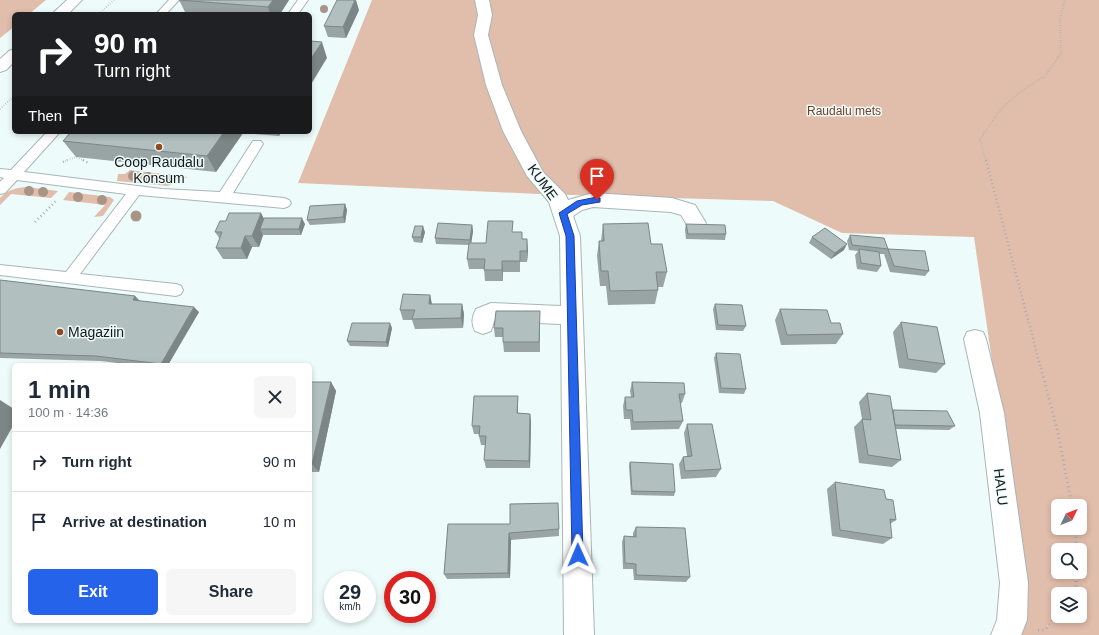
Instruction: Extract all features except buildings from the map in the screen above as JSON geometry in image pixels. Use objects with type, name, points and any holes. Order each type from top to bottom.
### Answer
[{"type":"street","points":[[61,12],[75,0]]},
{"type":"street","name":"KUME","points":[[482,0],[485,15],[480,35],[494,85],[512,131],[536,176],[558,199],[570,236],[580,635]]},
{"type":"street","points":[[0,67],[12,56]]},
{"type":"street","points":[[563,213],[575,205],[593,200],[672,205],[688,210],[696,223]]},
{"type":"street","points":[[483,325],[484,315],[491,312],[537,313],[572,316]]},
{"type":"street","name":"HALU","points":[[974,339],[992,413],[1014,583],[1012,620],[1006,635]]},
{"type":"lane","points":[[163,12],[174,0]]},
{"type":"lane","points":[[294,12],[303,0]]},
{"type":"lane","points":[[0,190],[52,134]]},
{"type":"lane","points":[[224,197],[257,144]]},
{"type":"lane","points":[[0,172],[135,191],[284,203]]},
{"type":"lane","points":[[70,278],[135,191]]},
{"type":"lane","points":[[0,270],[176,290]]},
{"type":"path","points":[[101,12],[114,0]]},
{"type":"path","points":[[1065,0],[1060,19],[1060,53],[1045,76],[1020,92],[1001,109],[980,139],[1058,433],[1071,499]]},
{"type":"path","points":[[0,109],[12,98]]},
{"type":"green space","points":[[0,0],[46,0],[31,12],[12,12],[12,29],[0,38]]},
{"type":"green space","name":"Raudalu mets","points":[[372,0],[1099,0],[1099,635],[1021,635],[998,402],[974,237],[842,233],[773,201],[539,194],[298,183]]},
{"type":"green space","points":[[130,170],[188,177],[168,186],[117,181],[118,174],[125,174]]},
{"type":"green space","points":[[26,187],[58,191],[51,198],[11,194],[0,205],[0,198],[6,193],[15,189]]},
{"type":"green space","points":[[69,192],[110,197],[114,200],[103,216],[94,217],[105,205],[63,200]]},
{"type":"place","name":"Coop Raudalu Konsum","points":[[159,147]]},
{"type":"place","name":"Magaziin","points":[[60,332]]},
{"type":"route","points":[[578,555],[570,236],[563,213],[580,203],[597,200]]}]
